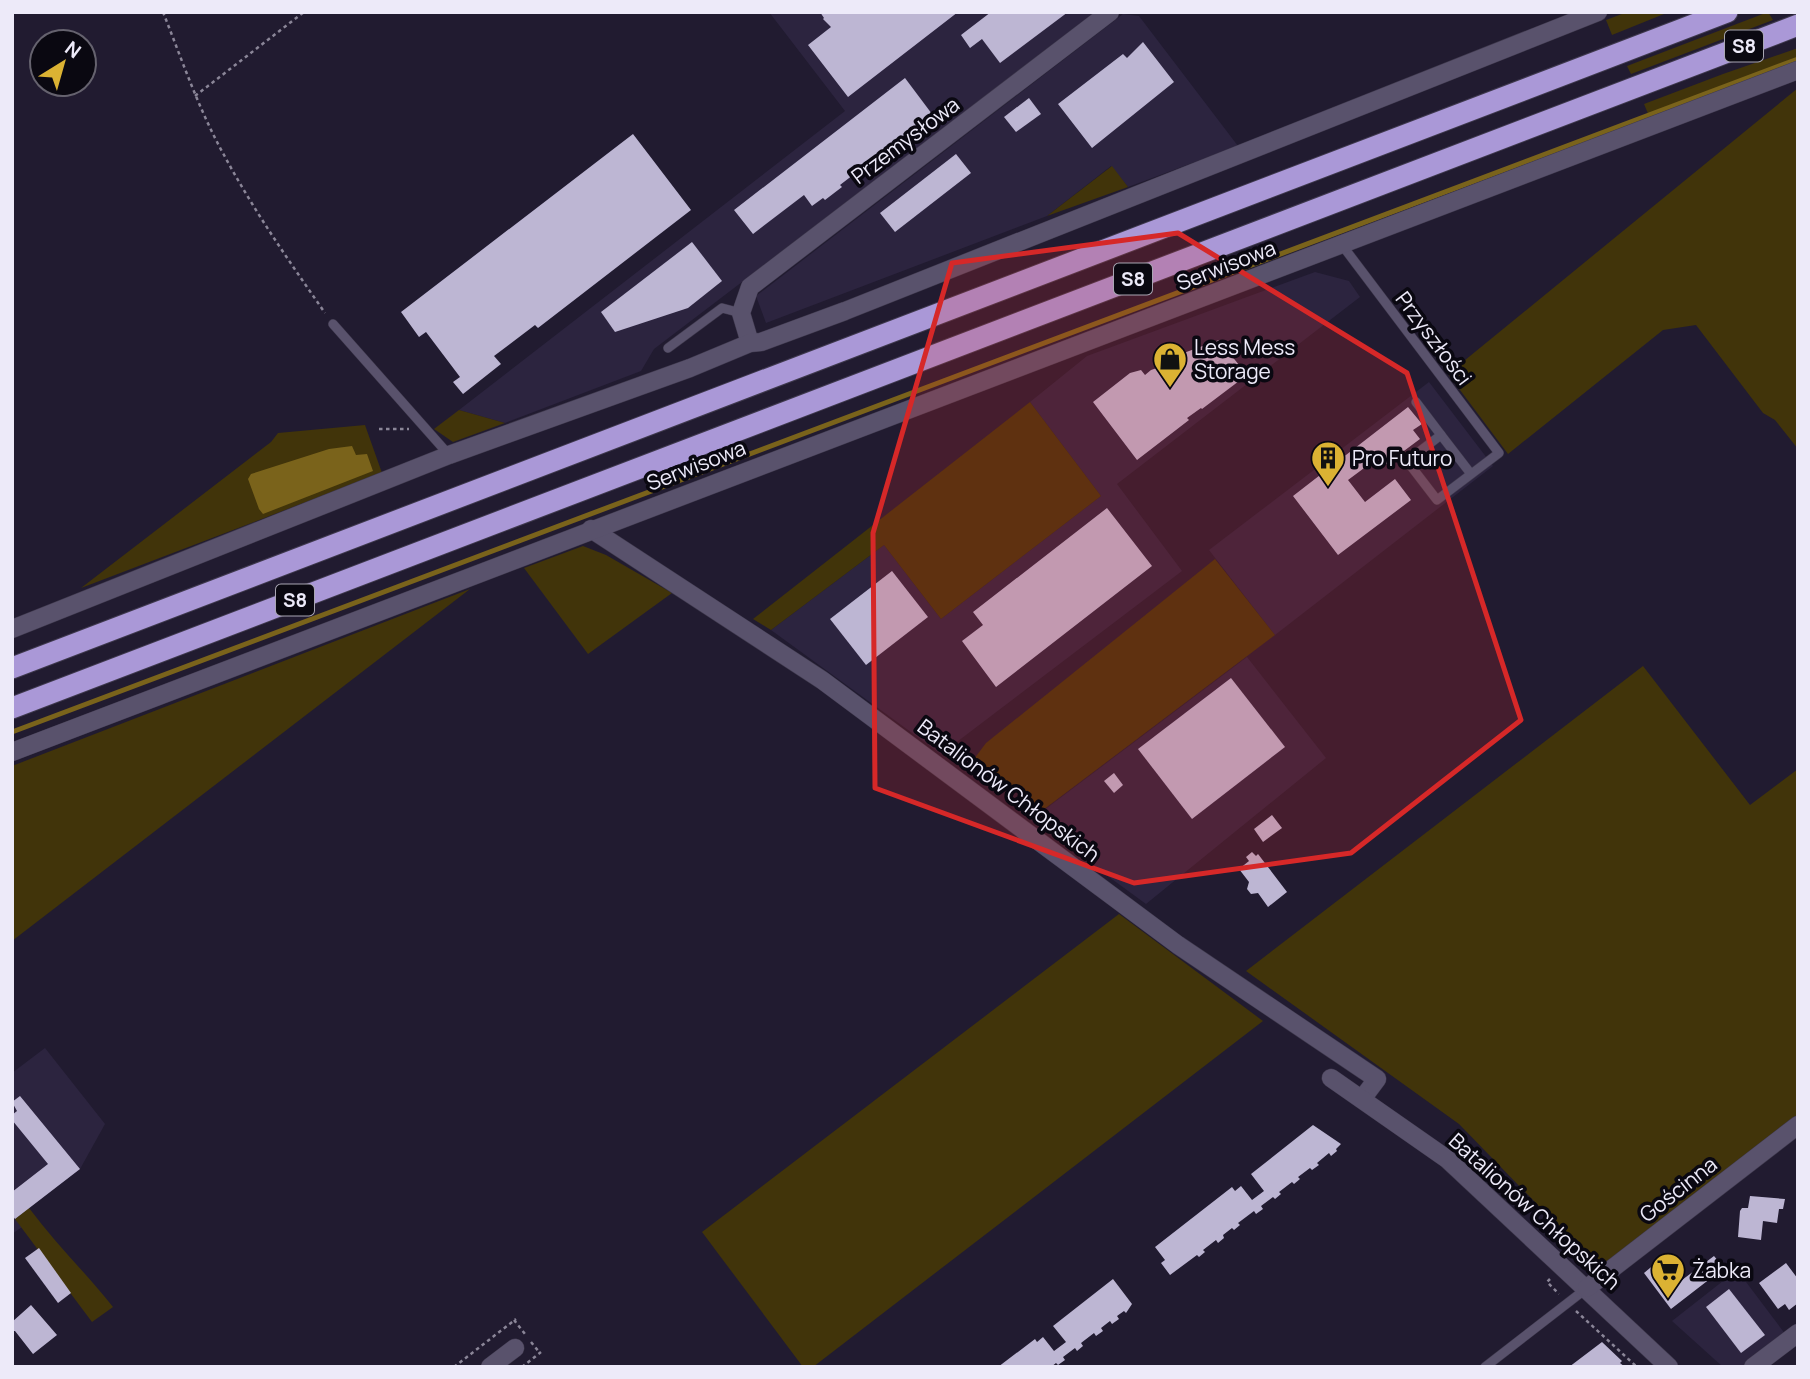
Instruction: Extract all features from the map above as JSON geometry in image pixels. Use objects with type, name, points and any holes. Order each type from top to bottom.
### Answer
[{"type":"highway","name":"S8","points":[[12,668],[1727,12]]},
{"type":"highway","name":"S8","points":[[12,708],[1798,25]]},
{"type":"street","name":"Przemysłowa","points":[[741,313],[750,287],[1110,12]]},
{"type":"street","points":[[12,629],[449,455],[690,368],[750,343],[761,342],[845,311],[1598,12]]},
{"type":"street","name":"Serwisowa","points":[[12,752],[1798,70]]},
{"type":"street","points":[[741,313],[750,343]]},
{"type":"street","name":"Batalionów Chłopskich","points":[[591,529],[822,680],[1178,946],[1377,1079],[1362,1099]]},
{"type":"street","name":"Batalionów Chłopskich","points":[[1331,1078],[1447,1159],[1669,1367]]},
{"type":"street","name":"Gościnna","points":[[1587,1288],[1798,1125]]},
{"type":"street","points":[[1753,1367],[1798,1333]]},
{"type":"street","points":[[490,1367],[515,1348]]},
{"type":"lane","name":"Przyszłości","points":[[1342,245],[1499,453],[1471,474]]},
{"type":"lane","points":[[668,348],[722,309],[741,313]]},
{"type":"lane","points":[[333,324],[449,455]]},
{"type":"lane","points":[[1416,402],[1471,474],[1437,500],[1408,461],[1441,435]]},
{"type":"lane","points":[[1485,1367],[1587,1288]]},
{"type":"path","points":[[163,12],[195,96],[223,154],[264,225],[333,324]]},
{"type":"path","points":[[195,96],[304,12]]},
{"type":"path","points":[[379,429],[423,428]]},
{"type":"path","points":[[1572,1306],[1637,1367]]},
{"type":"path","points":[[454,1367],[515,1320],[540,1352],[522,1367]]},
{"type":"highlighted area","points":[[1178,233],[1407,373],[1521,720],[1351,853],[1134,883],[875,788],[873,533],[952,263]]},
{"type":"shaded area","points":[[769,12],[1097,12],[654,349],[641,371],[505,423],[459,410],[845,111]]},
{"type":"shaded area","points":[[1627,12],[1669,12],[1612,35],[1606,20]]},
{"type":"shaded area","points":[[1768,12],[1773,20],[1631,74],[1627,66]]},
{"type":"shaded area","points":[[1123,14],[1139,16],[1238,146],[1128,187],[1111,166],[1047,216],[766,323],[756,296]]},
{"type":"shaded area","points":[[1798,48],[1798,64],[1651,121],[1644,104]]},
{"type":"shaded area","points":[[1798,88],[1798,449],[1775,420],[1763,413],[1696,325],[1663,330],[1508,454],[1448,374]]},
{"type":"shaded area","points":[[1112,166],[1128,187],[1047,216]]},
{"type":"shaded area","points":[[1315,272],[1349,281],[1360,297],[1117,484],[1182,571],[941,754],[771,630],[884,545],[941,619],[1101,496],[1030,402],[1087,356]]},
{"type":"shaded area","points":[[1429,382],[1493,466],[1275,635],[1209,550]]},
{"type":"shaded area","points":[[1030,402],[1101,496],[941,619],[884,545],[771,630],[753,619]]},
{"type":"shaded area","points":[[459,410],[505,423],[453,442],[434,429]]},
{"type":"shaded area","points":[[365,425],[382,473],[81,588],[271,442],[278,433]]},
{"type":"shaded area","points":[[352,446],[356,455],[367,454],[373,471],[263,514],[259,509],[248,479],[251,474],[329,449]]},
{"type":"shaded area","points":[[583,546],[606,555],[672,593],[588,654],[524,568]]},
{"type":"shaded area","points":[[1215,559],[1275,635],[1043,810],[974,759],[986,743]]},
{"type":"shaded area","points":[[470,589],[12,941],[12,766]]},
{"type":"shaded area","points":[[1247,657],[1326,758],[1146,904],[1031,820]]},
{"type":"shaded area","points":[[1643,666],[1750,805],[1798,769],[1798,1117],[1600,1269],[1459,1124],[1246,971]]},
{"type":"shaded area","points":[[1119,914],[1263,1021],[813,1367],[803,1367],[702,1232]]},
{"type":"shaded area","points":[[45,1048],[105,1124],[80,1169],[16,1218],[22,1227],[12,1234],[12,1073]]},
{"type":"shaded area","points":[[29,1208],[113,1307],[92,1322],[15,1219]]},
{"type":"shaded area","points":[[1737,1270],[1786,1335],[1743,1367],[1723,1367],[1672,1321]]},
{"type":"building","points":[[820,12],[958,12],[848,97],[808,45],[831,27]]},
{"type":"building","points":[[991,12],[1068,12],[1000,63],[982,39],[970,48],[961,35]]},
{"type":"building","points":[[1143,42],[1174,82],[1092,148],[1058,104],[1123,54],[1127,58]]},
{"type":"building","points":[[905,78],[932,114],[840,185],[842,187],[825,200],[823,198],[812,206],[804,195],[753,234],[734,210]]},
{"type":"building","points":[[1029,98],[1041,114],[1016,132],[1004,117]]},
{"type":"building","points":[[633,134],[691,210],[538,328],[535,325],[494,356],[501,364],[463,394],[453,382],[460,377],[426,332],[419,337],[401,312]]},
{"type":"building","points":[[956,154],[971,173],[895,232],[880,213]]},
{"type":"building","points":[[692,242],[722,281],[688,308],[615,332],[601,312]]},
{"type":"building","name":"Less Mess Storage","points":[[1219,340],[1247,375],[1187,418],[1189,420],[1137,460],[1093,402],[1130,373],[1141,370],[1145,375],[1151,370],[1172,363],[1170,358]]},
{"type":"building","name":"Pro Futuro","points":[[1408,407],[1422,424],[1413,430],[1420,439],[1385,465],[1379,457],[1348,480],[1365,502],[1395,479],[1411,500],[1338,555],[1293,496]]},
{"type":"building","points":[[1107,508],[1152,566],[996,687],[962,641],[983,625],[973,612]]},
{"type":"building","points":[[892,571],[928,617],[866,665],[830,619]]},
{"type":"building","points":[[1231,678],[1285,747],[1192,819],[1138,749]]},
{"type":"building","points":[[1114,773],[1123,785],[1114,793],[1104,781]]},
{"type":"building","points":[[1272,815],[1282,828],[1263,842],[1254,829]]},
{"type":"building","points":[[1252,852],[1256,856],[1258,854],[1287,892],[1268,907],[1258,893],[1251,894],[1247,889],[1249,882],[1239,869],[1249,861],[1246,857]]},
{"type":"building","points":[[20,1096],[80,1169],[15,1219],[12,1215],[12,1192],[48,1164],[12,1120],[12,1115],[17,1111],[12,1102]]},
{"type":"building","points":[[1313,1125],[1341,1144],[1337,1151],[1331,1156],[1329,1153],[1317,1163],[1319,1165],[1312,1170],[1310,1168],[1298,1177],[1300,1179],[1294,1184],[1292,1182],[1279,1192],[1281,1194],[1275,1199],[1273,1197],[1261,1206],[1263,1209],[1256,1214],[1254,1211],[1238,1223],[1240,1225],[1234,1230],[1232,1228],[1223,1235],[1224,1238],[1218,1243],[1216,1240],[1203,1250],[1205,1252],[1199,1257],[1197,1255],[1170,1275],[1161,1263],[1165,1260],[1155,1247],[1232,1187],[1235,1191],[1241,1186],[1252,1200],[1264,1191],[1251,1174]]},
{"type":"building","points":[[1750,1196],[1785,1199],[1783,1209],[1779,1209],[1777,1223],[1763,1221],[1761,1240],[1738,1237],[1740,1211],[1742,1208],[1748,1208]]},
{"type":"building","points":[[39,1248],[71,1293],[58,1303],[25,1258]]},
{"type":"building","points":[[1714,1256],[1724,1268],[1671,1309],[1644,1273],[1656,1263],[1674,1286]]},
{"type":"building","points":[[1786,1263],[1798,1279],[1798,1303],[1789,1310],[1785,1304],[1778,1309],[1759,1283]]},
{"type":"building","points":[[1113,1279],[1132,1304],[1126,1313],[1124,1311],[1117,1316],[1119,1319],[1112,1324],[1110,1321],[1096,1336],[1094,1333],[1081,1343],[1083,1346],[1077,1351],[1075,1348],[1063,1357],[1065,1360],[1058,1365],[998,1367],[1035,1339],[1037,1342],[1043,1337],[1054,1351],[1066,1342],[1053,1326]]},
{"type":"building","points":[[1729,1289],[1765,1335],[1741,1353],[1706,1307]]},
{"type":"building","points":[[31,1305],[57,1335],[33,1354],[15,1331],[12,1331],[12,1322]]},
{"type":"building","points":[[1602,1342],[1625,1367],[1569,1367]]},
{"type":"waterway","points":[[12,732],[1798,59]]},
{"type":"place","name":"Less Mess Storage","points":[[1170,389]]},
{"type":"place","name":"Pro Futuro","points":[[1328,488]]},
{"type":"place","name":"Żabka","points":[[1668,1300]]}]
